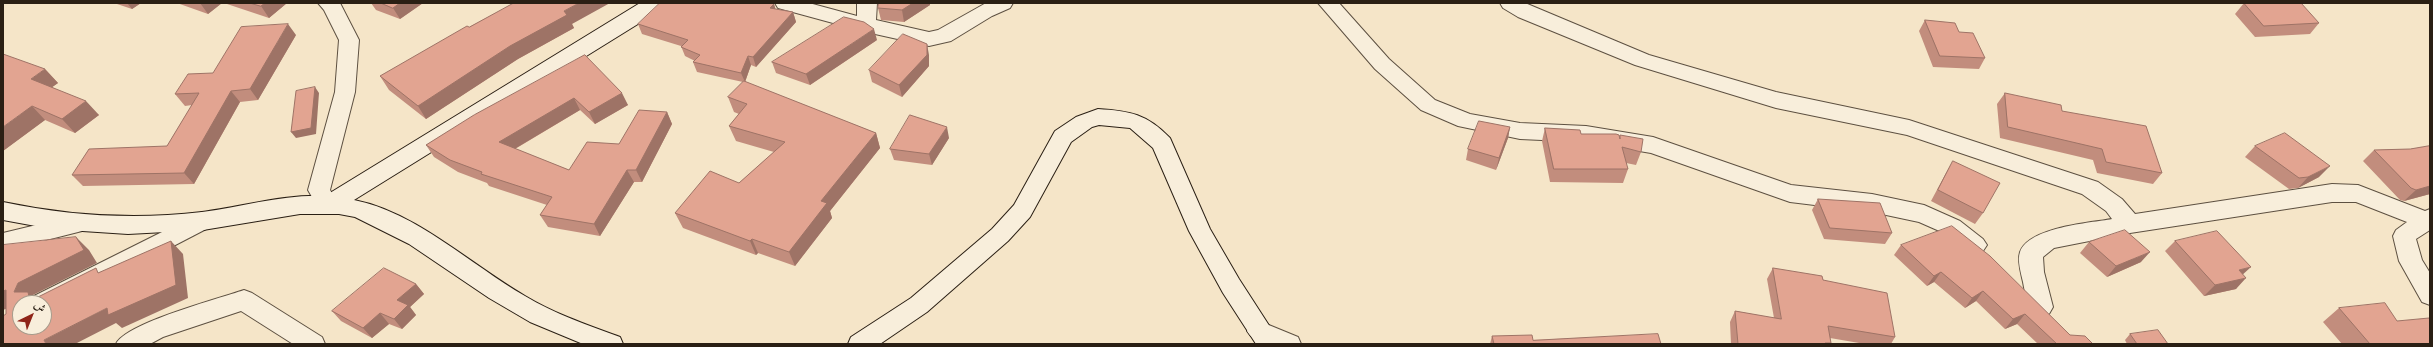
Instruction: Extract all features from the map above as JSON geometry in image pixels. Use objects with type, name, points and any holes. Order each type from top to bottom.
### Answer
[{"type":"street","points":[[328,3],[332,6],[349,40],[346,92],[319,190],[328,205]]},
{"type":"street","points":[[328,205],[639,14],[652,3]]},
{"type":"street","points":[[786,3],[866,25],[929,39],[944,36],[985,11],[1004,3]]},
{"type":"street","points":[[866,25],[867,3]]},
{"type":"street","points":[[1328,3],[1382,64],[1428,106],[1466,121],[1520,131],[1586,134],[1652,145],[1790,193],[1872,203],[1924,214],[1952,227],[1992,258]]},
{"type":"street","points":[[1510,3],[1525,12],[1642,60],[1776,100],[1909,128],[2090,188],[2114,205],[2130,224]]},
{"type":"street","points":[[860,344],[919,305],[1000,236],[1022,211],[1063,137],[1084,122],[1098,117],[1120,118],[1137,122],[1151,132],[1162,144],[1200,231],[1264,338],[1289,344]]},
{"type":"street","points":[[2041,307],[2032,272],[2031,253],[2048,240],[2130,224],[2332,193],[2358,194],[2428,219]]},
{"type":"street","points":[[3,211],[78,224],[202,221],[265,210],[328,205],[357,209],[386,221],[516,304],[555,324],[611,344]]},
{"type":"street","points":[[2428,219],[2404,236],[2411,261],[2430,296]]},
{"type":"street","points":[[52,298],[202,221]]},
{"type":"street","points":[[3,242],[78,224]]},
{"type":"street","points":[[2013,280],[2057,323]]},
{"type":"street","points":[[128,344],[155,330],[244,300],[313,344]]},
{"type":"building","points":[[250,3],[265,3],[261,6]]},
{"type":"building","points":[[381,3],[400,3],[393,8]]},
{"type":"building","points":[[514,3],[579,3],[564,11],[567,15],[510,46],[418,106],[380,76],[467,26],[469,27]]},
{"type":"building","points":[[660,3],[770,3],[774,4],[770,8],[793,12],[753,57],[748,56],[741,73],[693,62],[700,55],[681,47],[688,40],[638,24]]},
{"type":"building","points":[[879,3],[913,3],[902,10],[878,8]]},
{"type":"building","points":[[2244,3],[2301,3],[2319,23],[2264,26]]},
{"type":"building","points":[[844,17],[864,22],[874,29],[806,74],[772,62]]},
{"type":"building","points":[[1925,20],[1955,23],[1959,32],[1973,33],[1985,58],[1940,56]]},
{"type":"building","points":[[288,24],[250,89],[231,91],[184,173],[72,175],[89,149],[167,146],[199,93],[175,94],[188,74],[213,73],[241,27]]},
{"type":"building","points":[[903,34],[927,44],[927,55],[899,85],[869,70]]},
{"type":"building","points":[[3,54],[45,69],[31,79],[86,101],[62,119],[32,106],[3,127]]},
{"type":"building","points":[[585,55],[622,93],[589,112],[574,98],[499,142],[569,170],[587,142],[619,144],[639,110],[667,112],[636,170],[627,170],[594,224],[540,215],[552,197],[481,174],[482,172],[450,160],[426,145],[474,115]]},
{"type":"building","points":[[744,81],[876,133],[821,201],[827,203],[789,252],[752,239],[750,241],[675,213],[710,171],[739,183],[785,142],[729,126],[747,104],[728,97]]},
{"type":"building","points":[[315,87],[311,128],[291,132],[296,91]]},
{"type":"building","points":[[2005,93],[2061,105],[2062,111],[2146,126],[2162,173],[2106,162],[2102,149],[2008,127]]},
{"type":"building","points":[[910,115],[947,127],[929,154],[890,149]]},
{"type":"building","points":[[1479,121],[1510,127],[1499,158],[1468,149]]},
{"type":"building","points":[[1545,128],[1580,130],[1581,134],[1616,134],[1619,135],[1620,139],[1620,135],[1643,139],[1641,152],[1622,147],[1628,169],[1554,169]]},
{"type":"building","points":[[2285,133],[2330,166],[2308,177],[2299,178],[2255,146]]},
{"type":"building","points":[[2430,146],[2430,186],[2416,190],[2411,188],[2374,150],[2410,149]]},
{"type":"building","points":[[1953,161],[2000,183],[1983,213],[1938,190]]},
{"type":"building","points":[[1818,199],[1880,203],[1892,233],[1830,228]]},
{"type":"building","points":[[1952,226],[1990,256],[2070,335],[2085,336],[2093,344],[2057,344],[2025,314],[2013,319],[1983,291],[1972,298],[1941,272],[1934,276],[1901,245]]},
{"type":"building","points":[[2125,230],[2150,252],[2116,266],[2089,242]]},
{"type":"building","points":[[2217,231],[2251,267],[2239,270],[2246,278],[2215,285],[2175,241]]},
{"type":"building","points":[[76,237],[84,250],[18,283],[14,292],[28,292],[29,295],[12,295],[12,335],[52,335],[52,295],[42,295],[96,268],[98,273],[171,241],[176,285],[108,315],[107,308],[44,340],[46,344],[3,344],[3,316],[6,314],[6,290],[3,291],[3,245]]},
{"type":"building","points":[[384,268],[416,284],[397,300],[408,305],[394,319],[380,313],[363,328],[332,311]]},
{"type":"building","points":[[1773,268],[1822,276],[1823,280],[1887,293],[1895,337],[1828,326],[1831,343],[1738,344],[1735,311],[1781,319]]},
{"type":"building","points":[[2385,303],[2397,321],[2429,318],[2430,344],[2370,344],[2339,308]]},
{"type":"building","points":[[2158,330],[2168,344],[2137,344],[2130,334]]},
{"type":"building","points":[[1658,334],[1661,344],[1494,344],[1492,336],[1532,335],[1533,340]]}]
